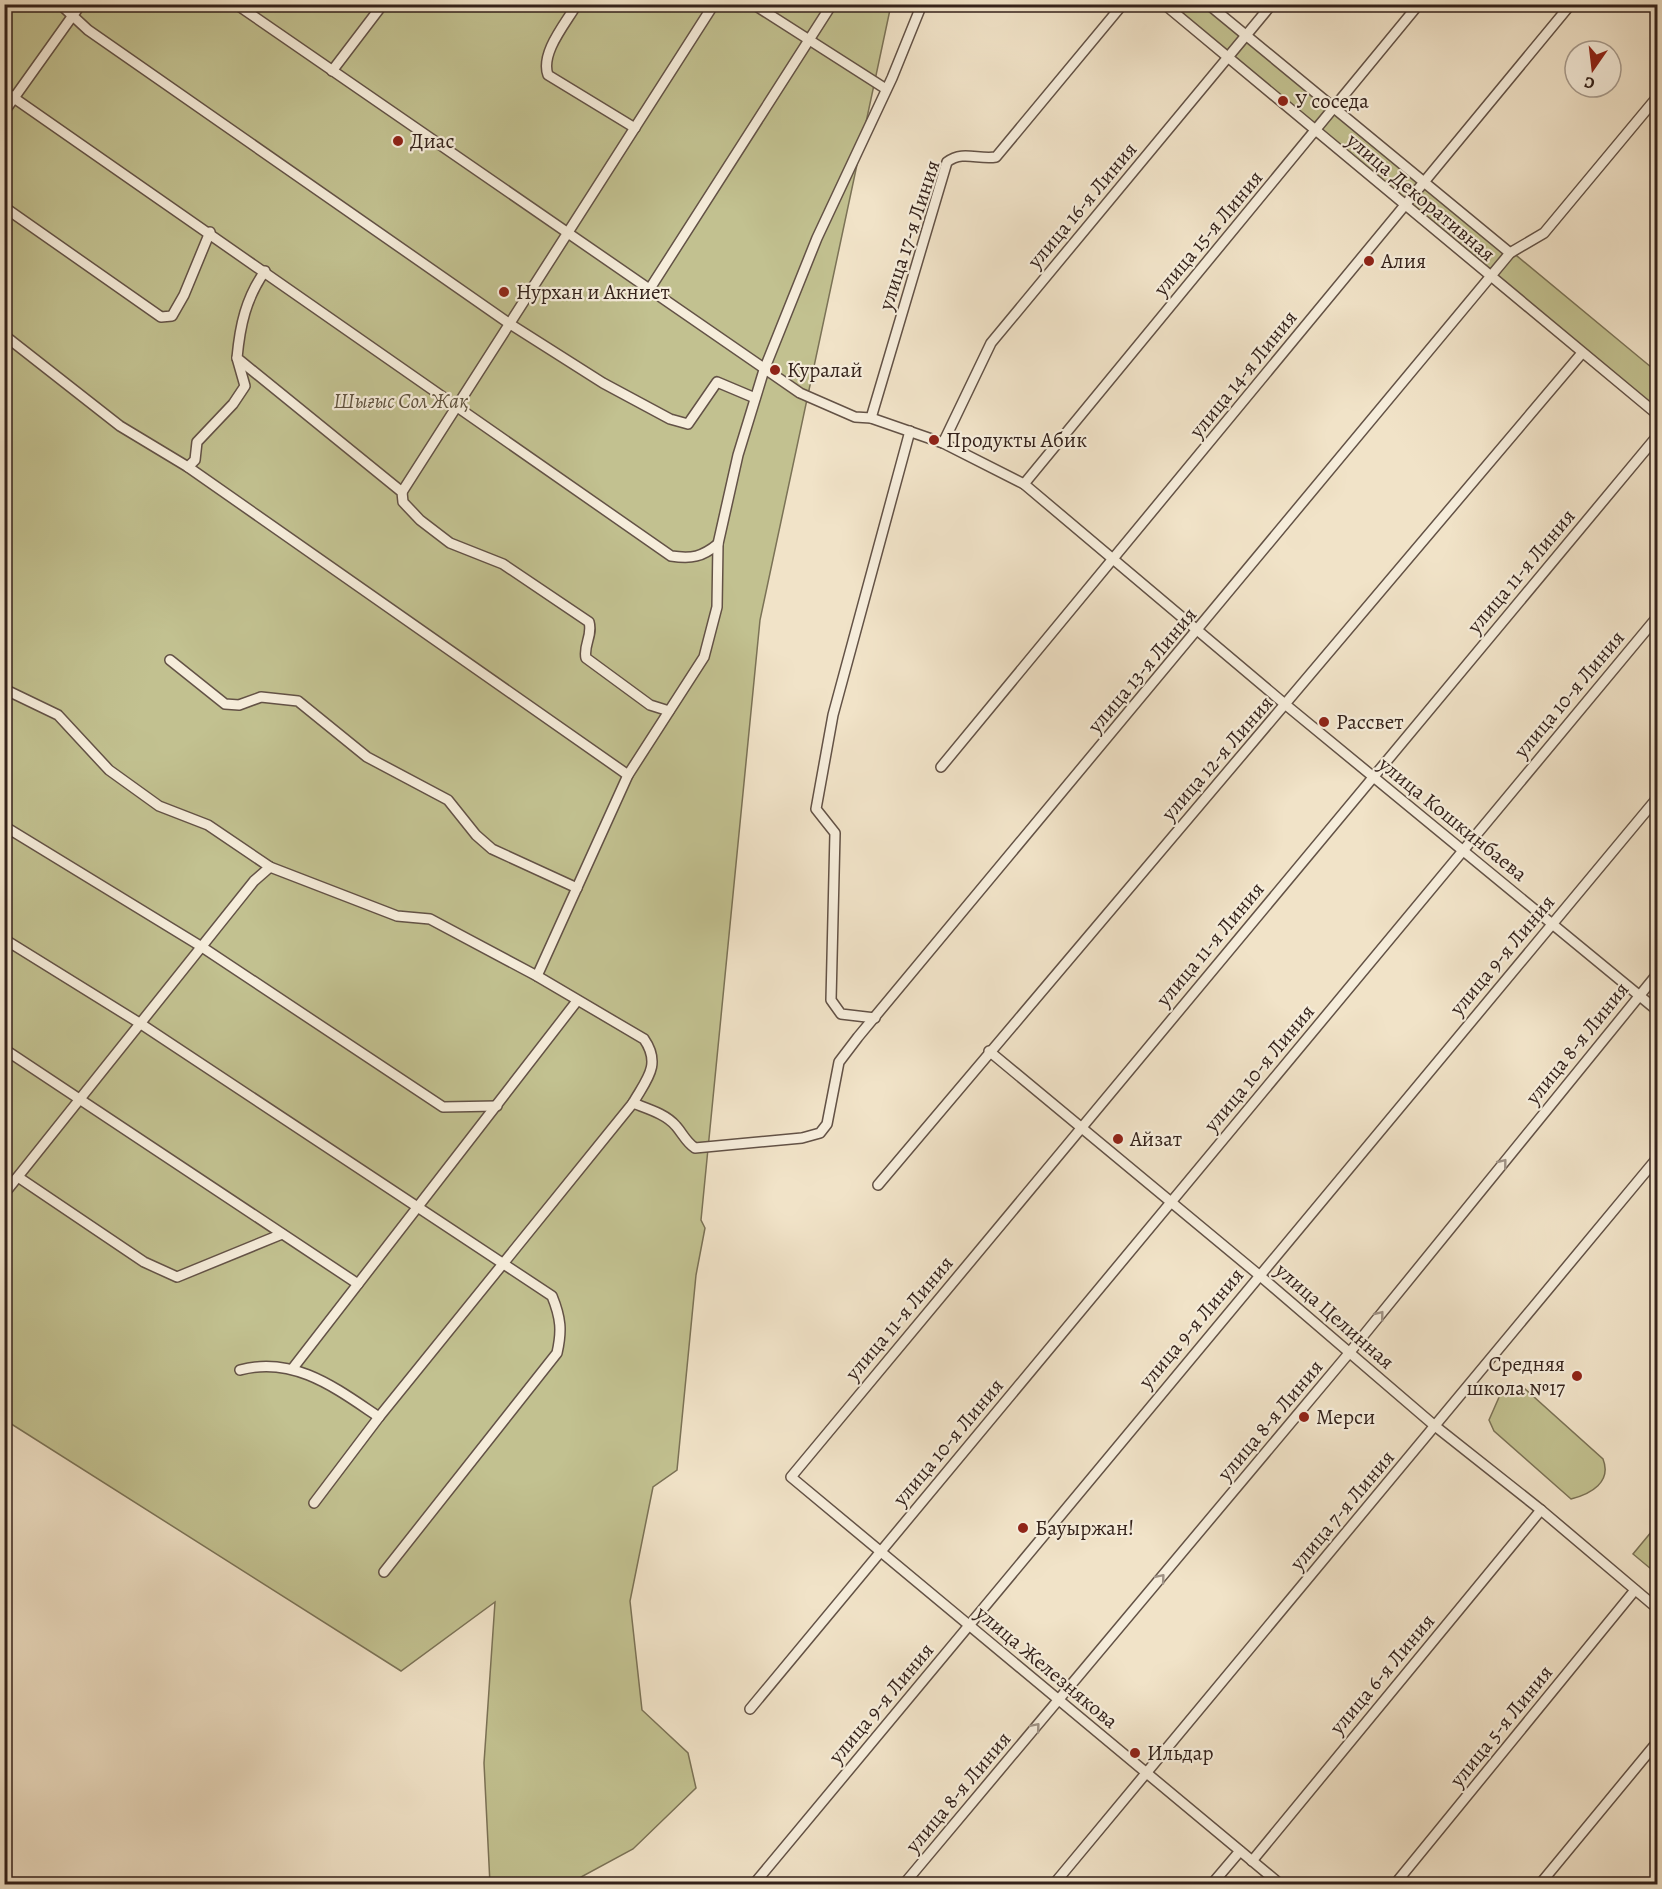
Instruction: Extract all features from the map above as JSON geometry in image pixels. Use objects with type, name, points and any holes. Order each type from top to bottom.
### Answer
[{"type":"street","points":[[60,4],[88,30],[510,324],[603,382],[670,419],[688,424],[717,382],[756,398]]},
{"type":"street","points":[[4,112],[81,4]]},
{"type":"street","name":"улица Кошкинбаева","points":[[236,4],[800,393],[855,417],[871,418],[943,442],[1024,483],[1286,705],[1658,1011]]},
{"type":"street","points":[[332,71],[383,4]]},
{"type":"street","points":[[577,4],[548,54],[545,67],[548,75],[635,128]]},
{"type":"street","points":[[669,711],[650,705],[586,658],[584,650],[591,630],[589,622],[503,564],[450,543],[420,520],[403,502],[402,492],[714,4]]},
{"type":"street","points":[[753,4],[886,89]]},
{"type":"street","points":[[649,290],[832,4]]},
{"type":"street","points":[[537,976],[628,775],[704,657],[717,607],[718,544],[738,455],[764,370],[817,238],[886,89],[922,4]]},
{"type":"street","name":"улица 17-я Линия","points":[[871,418],[947,162],[960,154],[983,159],[996,157],[1123,4]]},
{"type":"street","name":"улица Декоративная","points":[[1164,4],[1315,133],[1658,415]]},
{"type":"street","name":"улица Декоративная","points":[[1208,4],[1510,253]]},
{"type":"street","name":"улица 16-я Линия","points":[[943,442],[992,343],[1272,4]]},
{"type":"street","name":"улица 15-я Линия","points":[[1024,483],[1315,133],[1419,4]]},
{"type":"street","name":"улица 14-я Линия","points":[[941,767],[1571,4]]},
{"type":"street","points":[[4,91],[210,232],[671,556],[690,559],[705,555],[718,544]]},
{"type":"street","name":"улица 13-я Линия","points":[[633,1103],[659,1113],[675,1124],[688,1143],[695,1148],[802,1138],[820,1133],[827,1124],[839,1062],[1510,253],[1544,233],[1658,96]]},
{"type":"street","points":[[4,207],[160,317],[172,316],[184,295],[210,232]]},
{"type":"street","points":[[188,467],[195,460],[197,442],[233,404],[244,386],[237,358],[239,332],[246,304],[265,271]]},
{"type":"street","points":[[4,335],[120,426],[188,467],[628,775]]},
{"type":"street","name":"улица 12-я Линия","points":[[878,1185],[989,1051],[1286,705],[1582,353]]},
{"type":"street","points":[[237,358],[402,492]]},
{"type":"street","points":[[875,1018],[841,1014],[831,1000],[835,833],[816,809],[833,715],[910,431]]},
{"type":"street","name":"улица 11-я Линия","points":[[791,1477],[1658,435]]},
{"type":"street","name":"улица 10-я Линия","points":[[750,1709],[1658,616]]},
{"type":"street","points":[[170,660],[225,704],[239,705],[261,697],[298,701],[367,757],[448,800],[476,835],[492,849],[577,888]]},
{"type":"street","points":[[4,689],[58,715],[109,770],[159,806],[208,825],[270,867],[398,916],[429,919],[537,976],[644,1039],[652,1050],[651,1072],[633,1103],[380,1417],[314,1503]]},
{"type":"street","name":"улица 9-я Линия","points":[[754,1884],[1658,796]]},
{"type":"street","points":[[4,826],[202,947],[443,1107],[497,1106]]},
{"type":"street","points":[[4,1194],[254,881],[270,867]]},
{"type":"street","points":[[4,939],[141,1024],[552,1296],[561,1318],[562,1333],[556,1353],[384,1572]]},
{"type":"street","name":"улица 8-я Линия","points":[[904,1884],[1350,1352],[1658,973]]},
{"type":"street","points":[[293,1368],[577,1001]]},
{"type":"street","points":[[4,1049],[358,1284]]},
{"type":"street","name":"улица Целинная","points":[[989,1051],[1259,1275],[1435,1426],[1541,1510],[1658,1609]]},
{"type":"street","name":"улица 7-я Линия","points":[[1054,1884],[1658,1157]]},
{"type":"street","points":[[18,1177],[144,1262],[177,1277],[282,1234]]},
{"type":"street","points":[[240,1370],[258,1365],[293,1368],[330,1384],[380,1417]]},
{"type":"street","name":"улица Железнякова","points":[[791,1477],[879,1553],[1280,1884]]},
{"type":"street","name":"улица 6-я Линия","points":[[1252,1861],[1541,1510]]},
{"type":"street","name":"улица 5-я Линия","points":[[1395,1884],[1635,1590]]},
{"type":"street","points":[[1540,1884],[1658,1741]]},
{"type":"street","points":[[1212,1884],[1240,1851]]},
{"type":"green space","name":"Шығыс Сол Жақ","points":[[4,5],[891,5],[760,620],[701,1220],[705,1228],[696,1275],[677,1470],[653,1487],[630,1601],[642,1710],[688,1753],[696,1788],[633,1849],[581,1877],[579,1884],[490,1884],[484,1763],[495,1602],[401,1671],[5,1420]]},
{"type":"green space","points":[[1165,5],[1214,5],[1657,372],[1657,410]]},
{"type":"green space","points":[[1523,1387],[1603,1459],[1605,1474],[1598,1486],[1586,1494],[1571,1499],[1494,1431],[1489,1420],[1500,1395],[1510,1388]]},
{"type":"green space","points":[[1657,1525],[1657,1574],[1633,1554]]},
{"type":"place","name":"У соседа","points":[[1283,101]]},
{"type":"place","name":"Диас","points":[[398,141]]},
{"type":"place","name":"Алия","points":[[1369,261]]},
{"type":"place","name":"Нурхан и Акниет","points":[[504,292]]},
{"type":"place","name":"Куралай","points":[[775,370]]},
{"type":"place","name":"Продукты Абик","points":[[934,440]]},
{"type":"place","name":"Рассвет","points":[[1324,722]]},
{"type":"place","name":"Айзат","points":[[1118,1139]]},
{"type":"place","name":"Средняя школа №17","points":[[1577,1376]]},
{"type":"place","name":"Мерси","points":[[1304,1417]]},
{"type":"place","name":"Бауыржан!","points":[[1023,1528]]},
{"type":"place","name":"Ильдар","points":[[1135,1753]]}]
